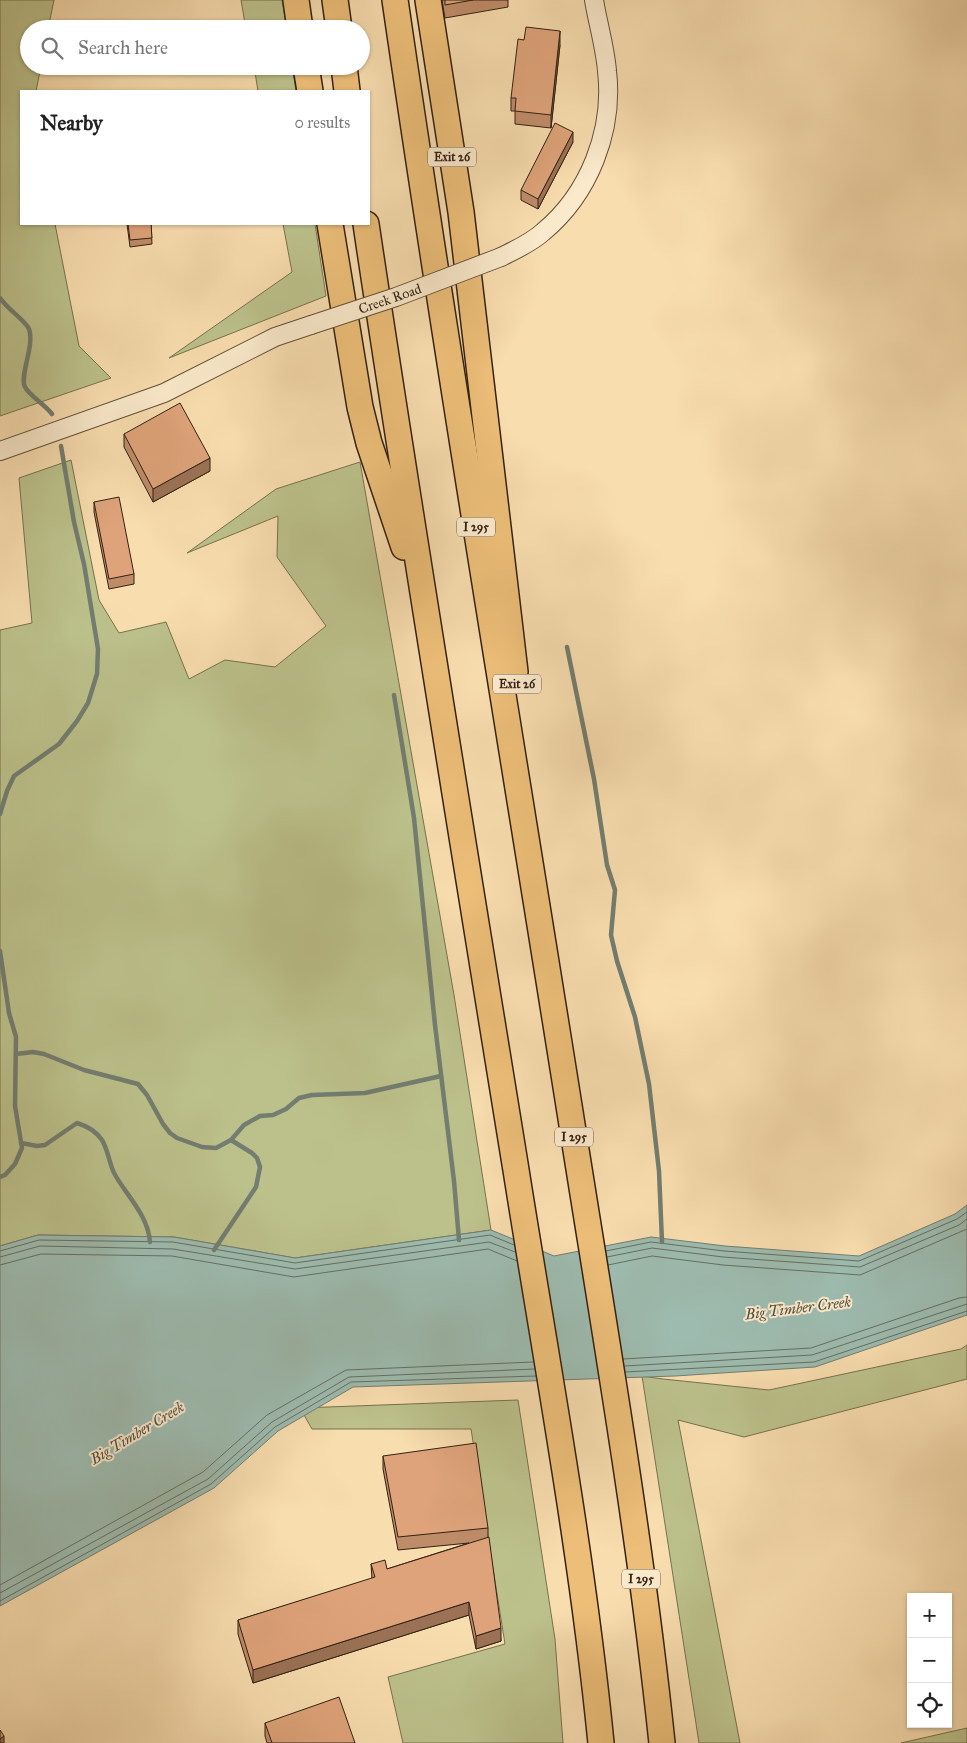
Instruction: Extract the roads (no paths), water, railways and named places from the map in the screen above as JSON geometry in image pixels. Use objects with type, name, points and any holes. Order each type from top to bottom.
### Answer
[{"type":"highway","points":[[296,0],[299,20]]},
{"type":"highway","points":[[335,0],[338,20]]},
{"type":"highway","name":"I 295","points":[[395,0],[462,437],[618,1415],[654,1669],[662,1743]]},
{"type":"highway","name":"Exit 26","points":[[428,0],[461,212],[560,1054]]},
{"type":"highway","points":[[307,75],[310,90]]},
{"type":"highway","points":[[345,75],[347,90]]},
{"type":"highway","points":[[330,225],[360,407],[369,443],[402,541],[433,661]]},
{"type":"highway","points":[[366,225],[433,661],[557,1425],[590,1640],[601,1743]]},
{"type":"street","name":"Creek Road","points":[[0,451],[164,393],[275,337],[396,298],[500,257],[532,241],[564,212],[579,192],[595,159],[604,126],[608,85],[594,0]]},
{"type":"water","name":"Big Timber Creek","points":[[967,1205],[967,1315],[815,1367],[675,1376],[353,1387],[278,1431],[214,1488],[0,1606],[0,1246],[38,1235],[174,1237],[295,1258],[491,1230],[554,1256],[651,1237],[725,1246],[859,1256],[955,1214]]},
{"type":"waterway","points":[[0,298],[29,329],[30,343],[24,376],[25,387],[52,414]]},
{"type":"waterway","points":[[0,814],[14,776],[59,744],[77,721],[88,703],[97,674],[98,649],[61,446]]},
{"type":"waterway","points":[[567,647],[594,779],[607,865],[615,890],[611,935],[617,961],[635,1017],[649,1084],[659,1171],[662,1242]]},
{"type":"waterway","points":[[394,695],[414,818],[459,1240]]},
{"type":"waterway","points":[[0,951],[9,1013],[16,1037],[15,1106],[22,1148],[15,1164],[5,1175],[0,1177]]},
{"type":"waterway","points":[[16,1054],[33,1052],[44,1054],[84,1070],[138,1084],[147,1095],[170,1133],[177,1138],[202,1147],[216,1148],[231,1140],[244,1125],[260,1116],[273,1115],[286,1109],[299,1098],[312,1095],[365,1093],[441,1076]]},
{"type":"waterway","points":[[21,1143],[37,1146],[45,1145],[77,1123],[94,1131],[104,1144],[114,1173],[141,1214],[150,1242]]},
{"type":"waterway","points":[[214,1250],[256,1187],[260,1167],[257,1158],[252,1153],[231,1140]]}]
